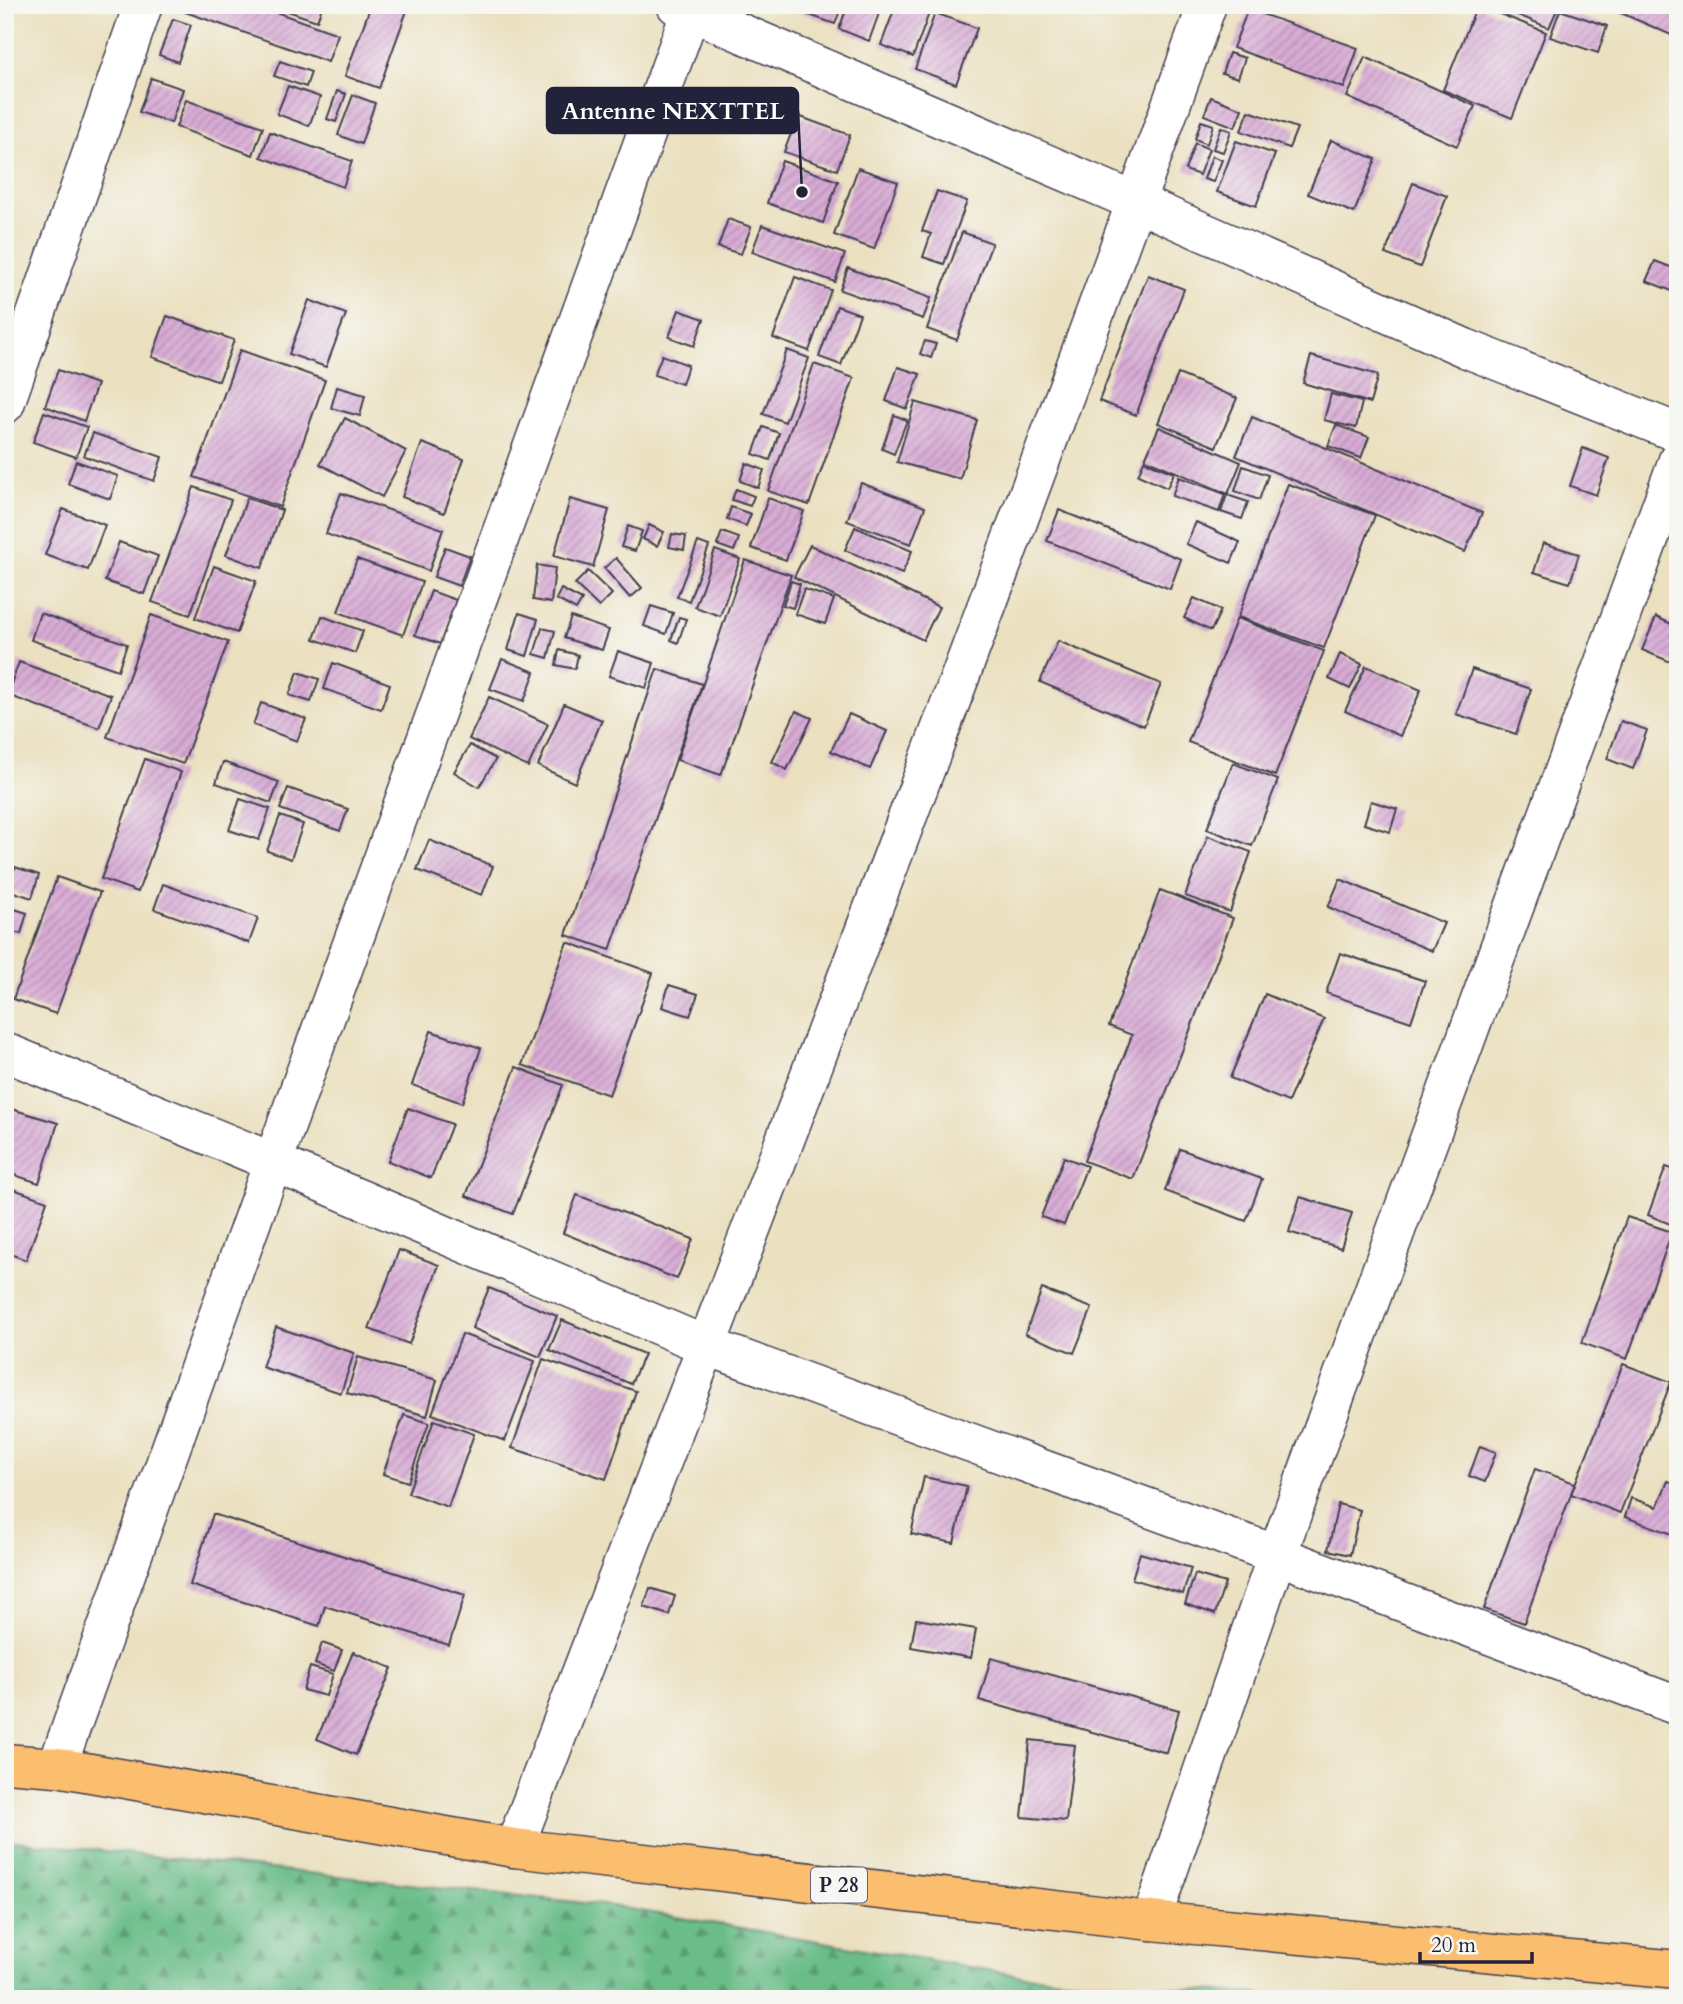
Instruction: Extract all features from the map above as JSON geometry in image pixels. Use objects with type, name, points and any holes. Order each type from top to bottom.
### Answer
[{"type":"main road","name":"P 28","points":[[5,1763],[57,1768],[514,1848],[1151,1921],[1678,1970]]},
{"type":"street","points":[[5,404],[144,5]]},
{"type":"street","points":[[514,1848],[830,1027],[1207,5]]},
{"type":"street","points":[[57,1768],[687,7],[1465,348],[1678,433]]},
{"type":"street","points":[[1151,1921],[1277,1555],[1678,460]]},
{"type":"street","points":[[5,1052],[707,1346],[1277,1555],[1678,1706]]},
{"type":"green space","points":[[5,1840],[612,1906],[1023,1976],[1316,1999],[5,1999]]},
{"type":"building","points":[[178,5],[256,5],[338,34],[328,62],[177,9]]},
{"type":"building","points":[[371,5],[409,5],[379,88],[345,76]]},
{"type":"building","points":[[790,5],[842,5],[835,24],[789,8]]},
{"type":"building","points":[[848,5],[882,5],[869,41],[839,29]]},
{"type":"building","points":[[896,5],[932,5],[913,57],[881,45]]},
{"type":"building","points":[[971,5],[988,5],[986,11]]},
{"type":"building","points":[[1477,5],[1546,32],[1512,118],[1443,90]]},
{"type":"building","points":[[1494,5],[1559,5],[1549,28]]},
{"type":"building","points":[[1603,5],[1678,5],[1678,38]]},
{"type":"building","points":[[273,6],[322,7],[317,21]]},
{"type":"building","points":[[1248,9],[1358,48],[1344,88],[1233,48]]},
{"type":"building","points":[[1560,10],[1607,26],[1598,53],[1550,37]]},
{"type":"building","points":[[935,13],[977,28],[956,84],[915,69]]},
{"type":"building","points":[[173,19],[191,25],[178,62],[159,55]]},
{"type":"building","points":[[1229,53],[1245,58],[1238,78],[1222,73]]},
{"type":"building","points":[[1365,57],[1475,106],[1457,146],[1347,97]]},
{"type":"building","points":[[280,61],[311,72],[306,87],[274,76]]},
{"type":"building","points":[[151,78],[183,89],[171,123],[139,112]]},
{"type":"building","points":[[288,86],[320,97],[309,126],[277,114]]},
{"type":"building","points":[[337,91],[346,94],[336,122],[327,119]]},
{"type":"building","points":[[353,95],[375,103],[361,144],[338,135]]},
{"type":"building","points":[[1211,97],[1242,109],[1235,127],[1204,115]]},
{"type":"building","points":[[186,100],[263,127],[253,155],[176,127]]},
{"type":"building","points":[[1249,111],[1297,128],[1289,148],[1241,131]]},
{"type":"building","points":[[798,116],[850,135],[837,170],[784,152]]},
{"type":"building","points":[[1201,121],[1213,125],[1207,144],[1195,139]]},
{"type":"building","points":[[1221,127],[1231,131],[1223,152],[1213,149]]},
{"type":"building","points":[[270,132],[352,161],[343,187],[261,157]]},
{"type":"building","points":[[1331,140],[1376,159],[1354,213],[1308,194]]},
{"type":"building","points":[[1236,141],[1275,154],[1256,206],[1217,192]]},
{"type":"building","points":[[1195,143],[1209,149],[1199,175],[1185,170]]},
{"type":"building","points":[[1212,156],[1222,160],[1213,182],[1204,179]]},
{"type":"building","points":[[782,161],[838,181],[823,223],[767,203]]},
{"type":"building","points":[[858,168],[898,182],[874,249],[834,235]]},
{"type":"building","points":[[1413,183],[1447,196],[1420,267],[1385,254]]},
{"type":"building","points":[[937,191],[967,201],[944,264],[923,257],[931,234],[922,231]]},
{"type":"building","points":[[728,219],[751,227],[741,254],[718,247]]},
{"type":"building","points":[[762,225],[845,254],[835,282],[752,252]]},
{"type":"building","points":[[962,232],[992,243],[957,340],[927,329]]},
{"type":"building","points":[[1655,261],[1678,270],[1672,291],[1646,281]]},
{"type":"building","points":[[848,268],[931,298],[923,319],[840,290]]},
{"type":"building","points":[[1148,275],[1184,289],[1136,415],[1099,401]]},
{"type":"building","points":[[795,277],[831,290],[809,351],[773,338]]},
{"type":"building","points":[[309,300],[346,314],[326,367],[289,354]]},
{"type":"building","points":[[837,306],[860,314],[841,365],[819,357]]},
{"type":"building","points":[[679,310],[704,319],[694,346],[669,337]]},
{"type":"building","points":[[167,316],[234,340],[219,381],[152,357]]},
{"type":"building","points":[[925,341],[936,344],[931,358],[920,354]]},
{"type":"building","points":[[240,350],[325,380],[280,507],[194,477]]},
{"type":"building","points":[[787,350],[809,358],[785,422],[763,414]]},
{"type":"building","points":[[662,355],[688,365],[682,384],[654,375]]},
{"type":"building","points":[[1311,356],[1378,375],[1370,403],[1303,383]]},
{"type":"building","points":[[814,364],[854,378],[809,505],[768,491]]},
{"type":"building","points":[[898,367],[920,374],[907,409],[886,401]]},
{"type":"building","points":[[58,370],[97,384],[84,421],[45,406]]},
{"type":"building","points":[[1178,374],[1237,398],[1216,447],[1158,423]]},
{"type":"building","points":[[337,387],[365,395],[360,416],[331,408]]},
{"type":"building","points":[[1331,394],[1362,402],[1356,428],[1324,420]]},
{"type":"building","points":[[915,402],[977,420],[960,479],[897,462]]},
{"type":"building","points":[[44,412],[87,427],[76,457],[33,442]]},
{"type":"building","points":[[894,415],[907,420],[894,454],[882,449]]},
{"type":"building","points":[[1252,417],[1482,513],[1465,552],[1236,456]]},
{"type":"building","points":[[345,418],[406,451],[382,497],[320,464]]},
{"type":"building","points":[[1336,425],[1369,437],[1361,458],[1328,446]]},
{"type":"building","points":[[763,427],[779,433],[770,460],[753,454]]},
{"type":"building","points":[[1159,427],[1241,462],[1228,494],[1145,459]]},
{"type":"building","points":[[93,433],[162,457],[154,481],[84,456]]},
{"type":"building","points":[[422,443],[464,459],[444,513],[402,497]]},
{"type":"building","points":[[1583,448],[1609,458],[1596,495],[1570,486]]},
{"type":"building","points":[[76,461],[118,476],[110,499],[68,484]]},
{"type":"building","points":[[1144,461],[1174,473],[1167,488],[1138,475]]},
{"type":"building","points":[[746,463],[764,470],[758,488],[740,481]]},
{"type":"building","points":[[1243,466],[1268,475],[1259,500],[1235,491]]},
{"type":"building","points":[[1179,477],[1225,494],[1219,512],[1172,496]]},
{"type":"building","points":[[861,483],[925,507],[911,544],[847,521]]},
{"type":"building","points":[[1288,484],[1375,515],[1324,648],[1238,617]]},
{"type":"building","points":[[194,487],[231,500],[190,615],[152,602]]},
{"type":"building","points":[[736,489],[754,496],[750,506],[732,500]]},
{"type":"building","points":[[341,493],[443,529],[429,571],[326,534]]},
{"type":"building","points":[[1227,495],[1248,502],[1242,519],[1221,512]]},
{"type":"building","points":[[247,498],[282,510],[262,568],[226,555]]},
{"type":"building","points":[[768,498],[804,511],[786,560],[751,548]]},
{"type":"building","points":[[570,499],[609,510],[593,567],[554,556]]},
{"type":"building","points":[[731,507],[751,514],[746,526],[727,519]]},
{"type":"building","points":[[63,509],[105,525],[88,570],[45,555]]},
{"type":"building","points":[[1059,510],[1181,559],[1170,589],[1047,541]]},
{"type":"building","points":[[1196,522],[1240,542],[1231,563],[1186,544]]},
{"type":"building","points":[[649,525],[664,532],[657,546],[643,539]]},
{"type":"building","points":[[628,526],[642,531],[635,551],[621,547]]},
{"type":"building","points":[[855,527],[912,551],[902,574],[845,550]]},
{"type":"building","points":[[722,532],[739,538],[734,551],[717,545]]},
{"type":"building","points":[[672,534],[686,536],[684,550],[669,547]]},
{"type":"building","points":[[119,542],[158,556],[144,594],[105,581]]},
{"type":"building","points":[[698,542],[709,546],[689,601],[677,597]]},
{"type":"building","points":[[1543,543],[1579,554],[1570,583],[1534,572]]},
{"type":"building","points":[[810,545],[939,607],[923,640],[794,577]]},
{"type":"building","points":[[445,547],[470,556],[459,586],[434,577]]},
{"type":"building","points":[[715,550],[740,559],[720,616],[695,607]]},
{"type":"building","points":[[616,558],[642,588],[630,598],[604,568]]},
{"type":"building","points":[[357,559],[422,582],[403,635],[338,612]]},
{"type":"building","points":[[745,560],[791,575],[721,775],[677,760]]},
{"type":"building","points":[[537,565],[555,568],[551,603],[533,600]]},
{"type":"building","points":[[214,566],[256,581],[237,633],[195,618]]},
{"type":"building","points":[[588,571],[612,594],[599,607],[575,584]]},
{"type":"building","points":[[791,581],[800,584],[793,608],[783,605]]},
{"type":"building","points":[[561,589],[582,600],[576,610],[556,599]]},
{"type":"building","points":[[804,589],[834,599],[825,624],[795,614]]},
{"type":"building","points":[[431,591],[456,600],[440,644],[415,635]]},
{"type":"building","points":[[1194,598],[1221,610],[1211,631],[1184,618]]},
{"type":"building","points":[[651,606],[673,613],[666,634],[644,626]]},
{"type":"building","points":[[40,613],[127,644],[118,670],[31,640]]},
{"type":"building","points":[[519,613],[538,619],[527,656],[508,650]]},
{"type":"building","points":[[151,615],[228,642],[183,764],[107,737]]},
{"type":"building","points":[[322,616],[363,631],[355,653],[314,639]]},
{"type":"building","points":[[571,617],[609,630],[602,650],[564,638]]},
{"type":"building","points":[[679,617],[686,619],[678,643],[671,640]]},
{"type":"building","points":[[1656,617],[1678,627],[1678,665],[1642,650]]},
{"type":"building","points":[[1237,618],[1324,651],[1275,776],[1188,742]]},
{"type":"building","points":[[542,628],[555,631],[548,658],[534,654]]},
{"type":"building","points":[[1058,641],[1161,684],[1144,726],[1040,682]]},
{"type":"building","points":[[559,650],[578,655],[575,669],[556,665]]},
{"type":"building","points":[[618,651],[654,663],[646,688],[609,676]]},
{"type":"building","points":[[1340,654],[1362,664],[1350,689],[1329,679]]},
{"type":"building","points":[[502,659],[535,672],[524,701],[490,689]]},
{"type":"building","points":[[19,662],[111,695],[99,728],[7,695]]},
{"type":"building","points":[[333,663],[390,684],[381,709],[324,689]]},
{"type":"building","points":[[1366,666],[1421,690],[1400,736],[1345,711]]},
{"type":"building","points":[[657,669],[702,684],[610,950],[566,935]]},
{"type":"building","points":[[1472,669],[1531,689],[1516,734],[1456,714]]},
{"type":"building","points":[[298,672],[319,679],[311,702],[289,695]]},
{"type":"building","points":[[489,697],[548,724],[528,767],[469,739]]},
{"type":"building","points":[[261,703],[306,719],[297,741],[253,725]]},
{"type":"building","points":[[564,704],[602,720],[575,783],[538,766]]},
{"type":"building","points":[[796,711],[812,718],[787,770],[772,762]]},
{"type":"building","points":[[849,714],[887,731],[870,769],[831,751]]},
{"type":"building","points":[[1621,721],[1647,730],[1633,769],[1607,759]]},
{"type":"building","points":[[470,745],[496,759],[479,787],[454,772]]},
{"type":"building","points":[[145,759],[181,772],[138,892],[101,879]]},
{"type":"building","points":[[223,762],[279,782],[271,803],[216,783]]},
{"type":"building","points":[[1233,763],[1278,780],[1252,846],[1207,829]]},
{"type":"building","points":[[288,788],[348,809],[340,831],[280,809]]},
{"type":"building","points":[[240,799],[270,809],[259,840],[229,830]]},
{"type":"building","points":[[1371,801],[1397,809],[1390,832],[1364,824]]},
{"type":"building","points":[[280,816],[303,824],[291,859],[267,851]]},
{"type":"building","points":[[1208,836],[1251,852],[1230,912],[1185,896]]},
{"type":"building","points":[[429,840],[493,866],[482,895],[417,870]]},
{"type":"building","points":[[15,867],[39,875],[32,898],[8,890]]},
{"type":"building","points":[[57,877],[100,892],[56,1014],[13,999]]},
{"type":"building","points":[[1340,879],[1444,923],[1432,951],[1328,907]]},
{"type":"building","points":[[163,884],[258,918],[249,943],[154,909]]},
{"type":"building","points":[[1160,890],[1233,918],[1133,1179],[1084,1161],[1132,1035],[1109,1026]]},
{"type":"building","points":[[5,906],[27,913],[21,934],[5,930]]},
{"type":"building","points":[[567,942],[653,973],[609,1095],[522,1065]]},
{"type":"building","points":[[5,948],[12,950],[6,971],[5,971]]},
{"type":"building","points":[[1340,953],[1425,981],[1411,1022],[1326,993]]},
{"type":"building","points":[[669,985],[698,994],[690,1016],[662,1007]]},
{"type":"building","points":[[1265,994],[1324,1019],[1288,1102],[1230,1078]]},
{"type":"building","points":[[431,1031],[481,1048],[462,1103],[412,1085]]},
{"type":"building","points":[[516,1067],[563,1085],[513,1214],[466,1196]]},
{"type":"building","points":[[5,1107],[58,1123],[39,1183],[5,1172]]},
{"type":"building","points":[[408,1108],[452,1124],[431,1178],[388,1161]]},
{"type":"building","points":[[1180,1149],[1262,1179],[1246,1221],[1165,1191]]},
{"type":"building","points":[[1064,1157],[1087,1166],[1064,1225],[1041,1217]]},
{"type":"building","points":[[1666,1167],[1678,1171],[1678,1203],[1670,1224],[1648,1215]]},
{"type":"building","points":[[5,1186],[47,1201],[26,1260],[5,1252]]},
{"type":"building","points":[[577,1195],[693,1239],[677,1279],[563,1233]]},
{"type":"building","points":[[1300,1197],[1352,1213],[1341,1248],[1289,1232]]},
{"type":"building","points":[[1678,1211],[1678,1230],[1671,1228]]},
{"type":"building","points":[[1627,1217],[1672,1232],[1627,1359],[1582,1343]]},
{"type":"building","points":[[399,1250],[439,1265],[409,1344],[369,1329]]},
{"type":"building","points":[[489,1288],[557,1316],[540,1357],[472,1328]]},
{"type":"building","points":[[1042,1289],[1092,1308],[1074,1353],[1025,1334]]},
{"type":"building","points":[[562,1320],[644,1354],[631,1384],[549,1350]]},
{"type":"building","points":[[276,1327],[354,1353],[341,1393],[262,1367]]},
{"type":"building","points":[[462,1334],[535,1361],[505,1441],[432,1414]]},
{"type":"building","points":[[358,1357],[437,1380],[427,1416],[347,1393]]},
{"type":"building","points":[[543,1359],[636,1391],[606,1479],[512,1448]]},
{"type":"building","points":[[1623,1364],[1671,1382],[1620,1513],[1571,1494]]},
{"type":"building","points":[[404,1415],[429,1423],[408,1482],[383,1474]]},
{"type":"building","points":[[434,1420],[474,1434],[448,1507],[408,1493]]},
{"type":"building","points":[[1480,1446],[1496,1452],[1485,1482],[1469,1476]]},
{"type":"building","points":[[1535,1469],[1575,1483],[1524,1623],[1484,1609]]},
{"type":"building","points":[[924,1477],[967,1486],[954,1543],[911,1534]]},
{"type":"building","points":[[1668,1481],[1678,1484],[1678,1536],[1625,1517],[1631,1498],[1657,1507]]},
{"type":"building","points":[[1338,1504],[1360,1510],[1350,1555],[1328,1550]]},
{"type":"building","points":[[213,1514],[465,1595],[449,1645],[325,1606],[319,1626],[190,1585]]},
{"type":"building","points":[[1140,1553],[1191,1568],[1183,1594],[1132,1579]]},
{"type":"building","points":[[1195,1574],[1225,1583],[1215,1614],[1185,1604]]},
{"type":"building","points":[[650,1588],[675,1596],[669,1615],[644,1607]]},
{"type":"building","points":[[916,1619],[976,1629],[971,1658],[911,1647]]},
{"type":"building","points":[[322,1643],[342,1650],[334,1671],[315,1664]]},
{"type":"building","points":[[353,1652],[392,1668],[356,1755],[317,1739]]},
{"type":"building","points":[[991,1658],[1179,1710],[1167,1753],[979,1700]]},
{"type":"building","points":[[310,1667],[333,1674],[326,1696],[303,1690]]},
{"type":"building","points":[[1030,1740],[1075,1745],[1066,1821],[1022,1817]]},
{"type":"place","name":"Antenne NEXTTEL","points":[[802,192]]}]
